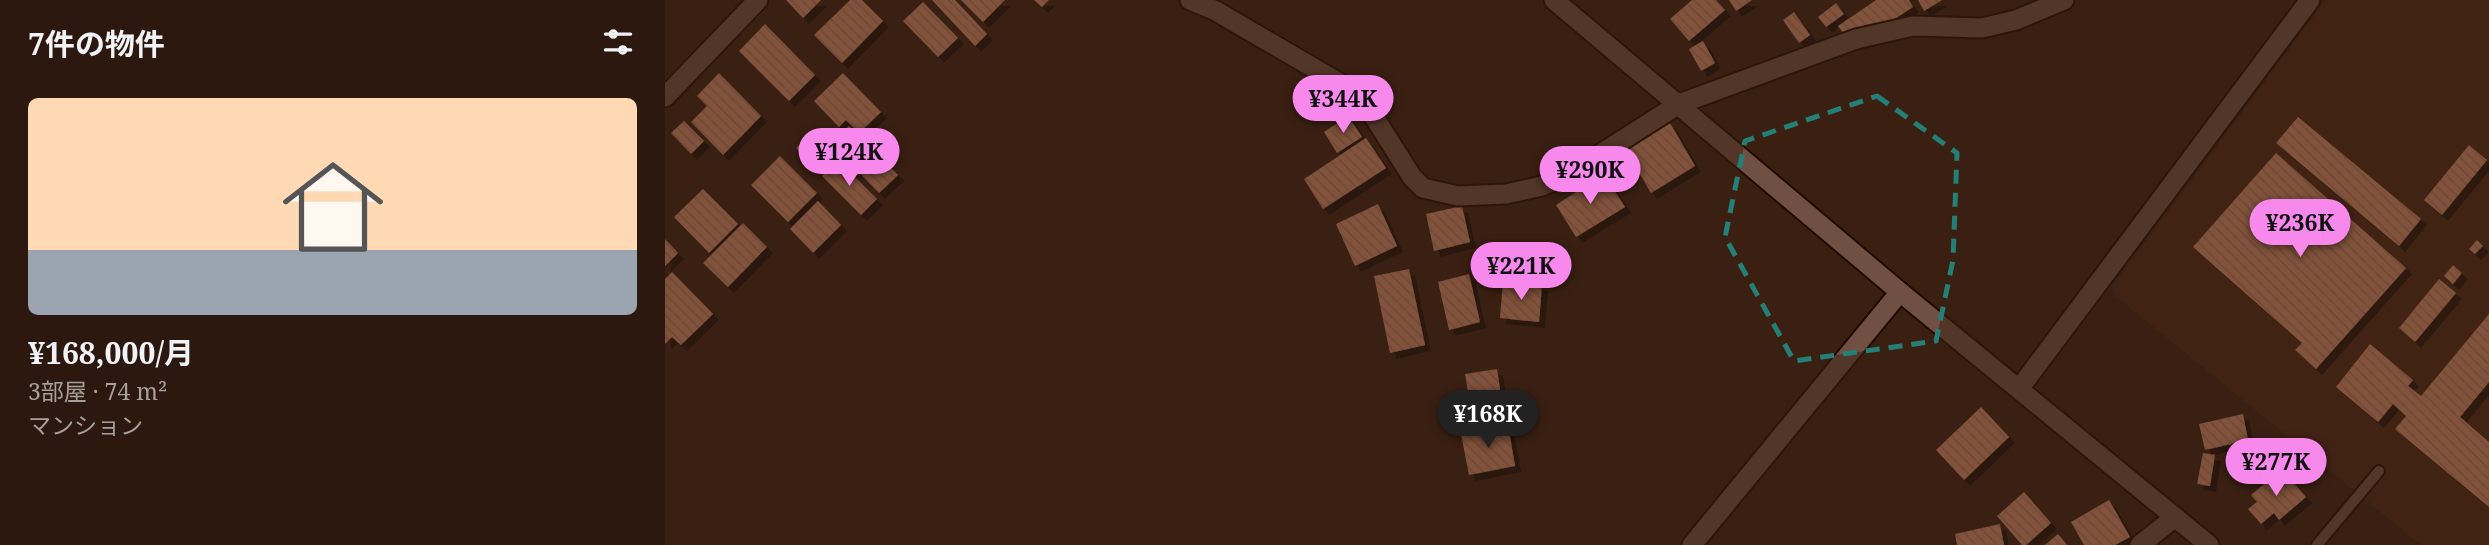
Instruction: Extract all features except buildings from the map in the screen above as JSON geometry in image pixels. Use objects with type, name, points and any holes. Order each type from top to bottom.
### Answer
[{"type":"street","points":[[665,97],[758,0]]},
{"type":"street","points":[[1190,0],[1216,11],[1341,84],[1369,109],[1412,177],[1423,188],[1458,197],[1506,194],[1542,186],[1569,174],[1679,104],[1856,39],[1913,26],[1982,28],[2015,20],[2064,0]]},
{"type":"street","points":[[1554,0],[1900,292],[2209,545]]},
{"type":"street","points":[[2019,389],[2310,0]]},
{"type":"street","points":[[1692,545],[1900,292]]},
{"type":"street","points":[[2140,545],[2175,517]]},
{"type":"lane","points":[[2317,545],[2379,471]]},
{"type":"highlighted area","points":[[1877,96],[1957,153],[1953,260],[1936,341],[1794,361],[1725,237],[1745,141]]},
{"type":"shaded area","points":[[2326,0],[2489,0],[2489,545],[2421,545],[2116,296],[2113,286]]}]
